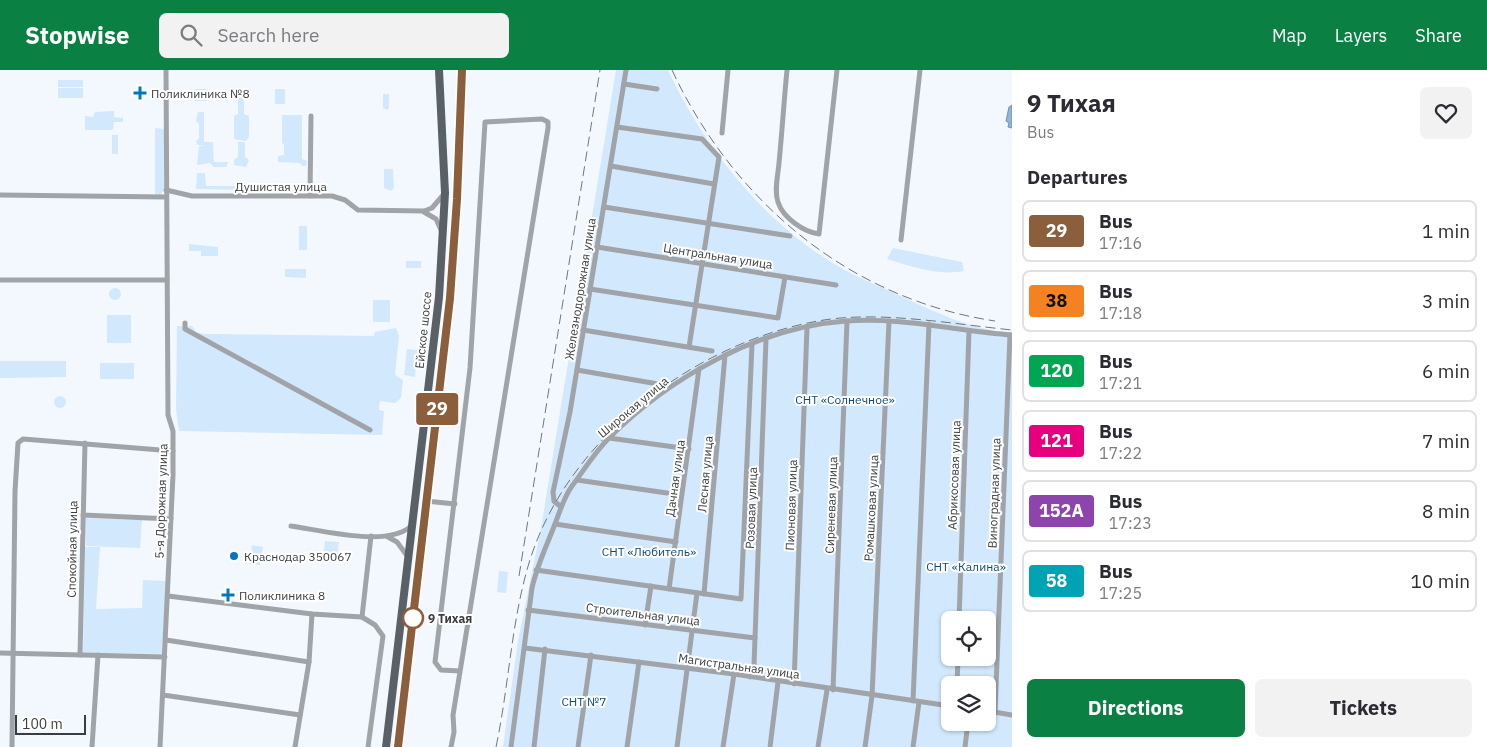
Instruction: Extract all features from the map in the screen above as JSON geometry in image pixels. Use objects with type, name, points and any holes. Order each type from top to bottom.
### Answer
[{"type":"main road","name":"Ейское шоссе","points":[[386,747],[443,238],[445,193],[440,70]]},
{"type":"main road","name":"Ейское шоссе","points":[[398,747],[455,246],[462,70]]},
{"type":"street","name":"5-я Дорожная улица","points":[[160,747],[164,695],[173,451],[173,431],[168,415],[166,70]]},
{"type":"street","name":"Железнодорожная улица","points":[[561,507],[554,501],[553,492],[577,370],[626,70]]},
{"type":"street","points":[[722,133],[728,70]]},
{"type":"street","points":[[787,70],[778,177],[778,203],[790,219],[801,228],[809,233],[819,234],[837,70]]},
{"type":"street","points":[[901,240],[920,70]]},
{"type":"street","points":[[624,84],[658,89]]},
{"type":"street","points":[[310,196],[311,116]]},
{"type":"street","points":[[451,747],[460,671],[548,128],[548,122],[542,119],[485,122],[470,368],[455,504],[434,662],[442,670],[460,671]]},
{"type":"street","points":[[617,127],[702,139],[719,157],[688,347]]},
{"type":"street","points":[[611,166],[714,184]]},
{"type":"street","name":"Душистая улица","points":[[166,190],[192,196],[310,196],[340,198],[360,211],[424,211]]},
{"type":"street","points":[[424,211],[432,208],[445,193]]},
{"type":"street","points":[[0,195],[166,197]]},
{"type":"street","points":[[604,207],[790,236]]},
{"type":"street","points":[[424,211],[436,219],[443,238]]},
{"type":"street","name":"Центральная улица","points":[[597,247],[836,285]]},
{"type":"street","points":[[590,289],[778,318],[785,277]]},
{"type":"street","points":[[0,280],[166,280]]},
{"type":"street","name":"Широкая улица","points":[[511,747],[525,648],[524,638],[536,570],[561,507],[577,480],[609,438],[668,388],[725,355],[766,339],[806,327],[847,321],[889,321],[929,324],[969,332],[1011,335]]},
{"type":"street","name":"Сиреневая улица","points":[[833,690],[847,321]]},
{"type":"street","name":"Ромашковая улица","points":[[865,747],[872,696],[889,321]]},
{"type":"street","points":[[185,323],[185,329],[370,430]]},
{"type":"street","points":[[913,747],[929,324]]},
{"type":"street","name":"Пионовая улица","points":[[794,684],[806,327]]},
{"type":"street","points":[[583,330],[712,351]]},
{"type":"street","name":"Абрикосовая улица","points":[[959,611],[969,332]]},
{"type":"street","name":"Виноградная улица","points":[[996,688],[1011,335]]},
{"type":"street","name":"Розовая улица","points":[[750,677],[754,665],[766,339]]},
{"type":"street","points":[[536,570],[741,599],[752,344]]},
{"type":"street","name":"Лесная улица","points":[[704,594],[725,355]]},
{"type":"street","name":"Дачная улица","points":[[669,589],[699,369]]},
{"type":"street","points":[[577,370],[658,384]]},
{"type":"street","points":[[609,438],[689,449]]},
{"type":"street","points":[[12,747],[15,491],[18,443],[23,439],[173,451]]},
{"type":"street","name":"Спокойная улица","points":[[80,655],[85,443]]},
{"type":"street","points":[[577,480],[667,493]]},
{"type":"street","points":[[426,501],[455,504]]},
{"type":"street","points":[[83,515],[171,519]]},
{"type":"street","points":[[555,524],[676,542]]},
{"type":"street","points":[[291,526],[388,537],[405,532],[412,526]]},
{"type":"street","points":[[362,617],[371,536]]},
{"type":"street","points":[[388,537],[397,542],[408,558]]},
{"type":"street","points":[[645,625],[651,586]]},
{"type":"street","points":[[676,747],[689,669],[697,593]]},
{"type":"street","points":[[168,596],[312,614],[362,617],[375,625],[382,636],[368,747]]},
{"type":"street","name":"Строительная улица","points":[[528,610],[755,638]]},
{"type":"street","points":[[295,747],[309,662],[312,614]]},
{"type":"street","points":[[166,640],[309,662]]},
{"type":"street","name":"Магистральная улица","points":[[525,648],[734,674],[827,690],[941,705]]},
{"type":"street","points":[[534,747],[545,649]]},
{"type":"street","points":[[0,653],[165,657]]},
{"type":"street","points":[[92,747],[98,655]]},
{"type":"street","points":[[578,747],[591,655]]},
{"type":"street","points":[[627,747],[639,662]]},
{"type":"street","points":[[723,747],[734,674]]},
{"type":"street","points":[[770,747],[778,682]]},
{"type":"street","points":[[818,747],[827,690]]},
{"type":"street","points":[[164,695],[300,715]]},
{"type":"street","points":[[996,712],[1012,715]]},
{"type":"street","points":[[965,747],[967,731]]},
{"type":"green space","points":[[616,70],[668,70],[700,128],[719,156],[740,183],[788,231],[843,269],[918,304],[970,325],[1012,333],[1012,747],[503,747],[518,641],[541,528]]},
{"type":"green space","points":[[58,80],[83,80],[83,87],[58,87]]},
{"type":"green space","points":[[58,88],[83,88],[83,98],[58,98]]},
{"type":"green space","points":[[195,89],[207,89],[207,101],[195,101]]},
{"type":"green space","points":[[275,89],[285,89],[285,104],[275,104]]},
{"type":"green space","points":[[383,94],[389,94],[389,108],[387,110],[383,108]]},
{"type":"green space","points":[[238,98],[244,98],[244,114],[249,116],[249,137],[246,141],[234,139],[234,116],[238,114]]},
{"type":"green space","points":[[114,111],[114,117],[123,118],[123,122],[114,122],[113,130],[85,130],[85,116],[93,117],[95,112]]},
{"type":"green space","points":[[198,112],[204,112],[204,142],[213,142],[214,162],[228,162],[226,167],[214,167],[210,163],[197,165],[199,146],[206,146],[198,145],[196,142],[199,138],[199,124],[196,121]]},
{"type":"green space","points":[[282,115],[302,115],[302,159],[307,161],[306,166],[302,166],[300,163],[278,162],[278,156],[284,155]]},
{"type":"green space","points":[[155,128],[163,129],[164,131],[164,189],[161,195],[155,194]]},
{"type":"green space","points":[[112,135],[118,135],[118,154],[112,154]]},
{"type":"green space","points":[[238,142],[245,142],[245,157],[249,160],[246,167],[234,165],[234,160],[238,157]]},
{"type":"green space","points":[[384,169],[393,169],[394,188],[391,191],[384,188]]},
{"type":"green space","points":[[197,173],[205,173],[206,186],[247,186],[247,190],[196,189]]},
{"type":"green space","points":[[299,226],[307,226],[307,250],[299,250]]},
{"type":"green space","points":[[189,244],[218,247],[218,256],[201,256],[201,251],[189,251]]},
{"type":"green space","points":[[893,248],[962,262],[964,271],[935,272],[887,259]]},
{"type":"green space","points":[[406,261],[421,261],[421,268],[406,268]]},
{"type":"green space","points":[[285,269],[306,269],[306,278],[285,277]]},
{"type":"green space","points":[[115,288],[121,294],[115,300],[109,294]]},
{"type":"green space","points":[[373,300],[390,300],[390,322],[373,322]]},
{"type":"green space","points":[[107,315],[131,315],[131,343],[107,343]]},
{"type":"green space","points":[[177,326],[192,326],[196,332],[204,334],[374,336],[375,332],[396,328],[399,336],[395,375],[403,380],[401,398],[395,403],[380,401],[379,410],[384,411],[382,435],[179,431],[176,410]]},
{"type":"green space","points":[[407,349],[417,350],[415,377],[404,375]]},
{"type":"green space","points":[[0,361],[66,361],[66,377],[0,378]]},
{"type":"green space","points":[[100,363],[134,363],[134,379],[100,379]]},
{"type":"green space","points":[[58,396],[62,396],[66,402],[62,408],[58,408],[54,404],[54,400]]},
{"type":"green space","points":[[86,518],[142,520],[140,548],[86,546]]},
{"type":"green space","points":[[325,541],[339,542],[336,563],[323,562]]},
{"type":"green space","points":[[252,545],[263,547],[260,565],[250,564]]},
{"type":"green space","points":[[85,547],[100,547],[96,609],[142,608],[143,580],[166,581],[162,654],[83,653]]},
{"type":"green space","points":[[499,571],[508,572],[506,593],[497,592]]},
{"type":"water","points":[[1012,105],[1012,128],[1008,127],[1009,123],[1006,121],[1009,107]]},
{"type":"railway","points":[[519,576],[600,70]]},
{"type":"railway","points":[[672,70],[697,117],[728,161],[763,201],[802,236],[845,266],[892,291],[942,309],[995,321]]},
{"type":"railway","points":[[496,747],[518,608],[529,563],[547,518],[572,476],[604,438],[641,404],[682,375],[726,351],[771,333],[818,321],[841,318],[889,317],[1012,330]]},
{"type":"bus line","name":"29","points":[[398,747],[455,246],[462,70]]},
{"type":"place","name":"Поликлиника №8","points":[[140,93]]},
{"type":"place","name":"Краснодар 350067","points":[[234,556]]},
{"type":"place","name":"Поликлиника 8","points":[[228,595]]},
{"type":"place","name":"9 Тихая","points":[[413,618]]},
{"type":"park label","name":"СНТ «Солнечное»","points":[[845,399]]},
{"type":"park label","name":"СНТ «Любитель»","points":[[649,551]]},
{"type":"park label","name":"СНТ «Калина»","points":[[966,566]]},
{"type":"park label","name":"СНТ №7","points":[[584,701]]}]
